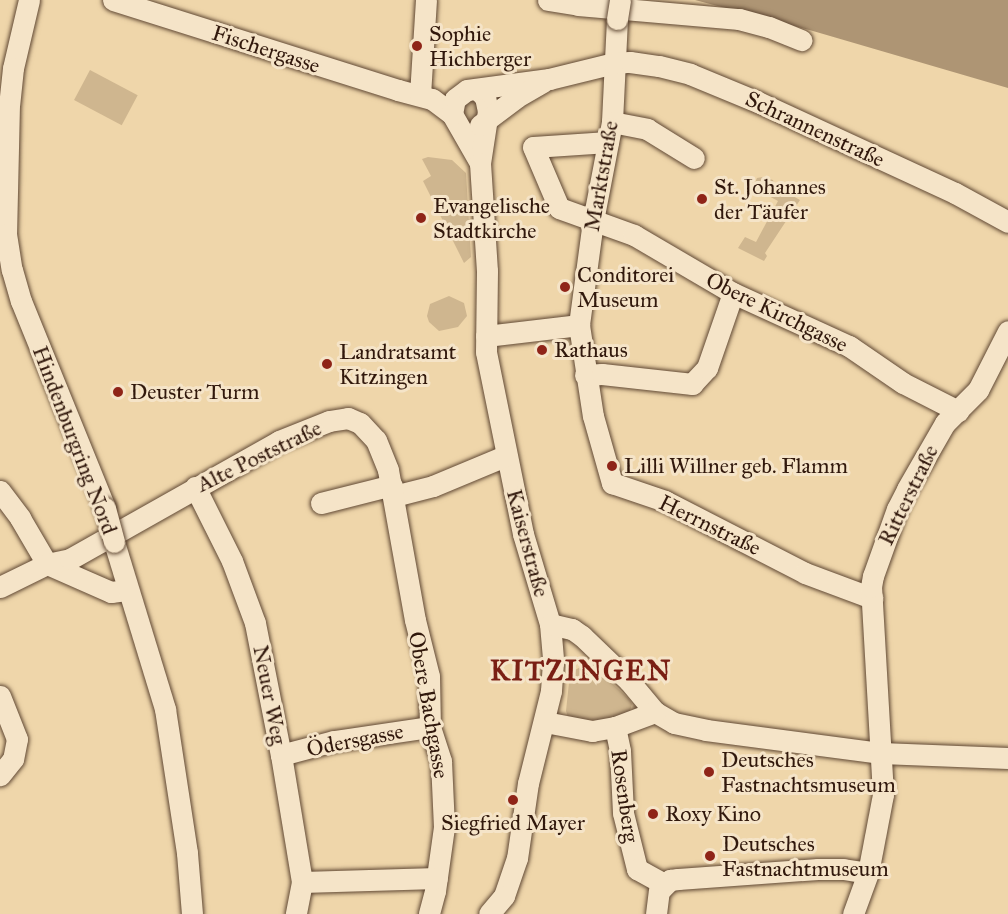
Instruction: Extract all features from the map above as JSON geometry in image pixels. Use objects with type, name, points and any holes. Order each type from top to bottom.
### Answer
[{"type":"street","name":"Hindenburgring Nord","points":[[29,0],[13,68],[9,104],[6,234],[12,270],[21,301],[105,508],[165,709],[187,853],[192,914]]},
{"type":"street","name":"Fischergasse","points":[[113,0],[420,95]]},
{"type":"street","points":[[420,95],[426,0]]},
{"type":"street","points":[[548,0],[620,9],[739,19],[769,27],[801,40]]},
{"type":"street","name":"Marktstraße","points":[[612,483],[593,416],[579,325],[593,221],[610,132],[620,9]]},
{"type":"street","name":"Schrannenstraße","points":[[549,79],[614,63],[630,62],[670,69],[738,94],[955,193],[1008,222]]},
{"type":"street","points":[[420,95],[440,87],[472,89],[549,79]]},
{"type":"street","points":[[420,95],[432,99],[467,129],[486,123],[517,97],[549,79]]},
{"type":"street","points":[[472,89],[455,99],[456,120],[480,163]]},
{"type":"street","points":[[472,89],[488,105],[480,163]]},
{"type":"street","points":[[610,132],[647,129],[694,158]]},
{"type":"street","name":"Obere Kirchgasse","points":[[610,132],[534,146],[533,149],[559,208],[634,235],[733,293],[849,346],[903,383],[958,411]]},
{"type":"street","name":"Kaiserstraße","points":[[480,163],[487,271],[486,336],[490,377],[505,456],[529,559],[550,624],[553,662],[545,723],[528,783],[517,858],[510,882],[499,904],[489,914]]},
{"type":"street","points":[[585,375],[602,374],[692,384],[706,368],[733,293]]},
{"type":"street","points":[[486,336],[579,325]]},
{"type":"street","name":"Ritterstraße","points":[[853,914],[868,873],[883,794],[872,598],[873,576],[897,509],[939,433],[978,390],[1008,331]]},
{"type":"street","name":"Alte Poststraße","points":[[0,587],[46,564],[70,559],[279,441],[329,421],[348,418],[360,423],[376,440],[393,490]]},
{"type":"street","points":[[321,502],[433,486],[505,456]]},
{"type":"street","name":"Herrnstraße","points":[[612,483],[665,501],[809,578],[872,598]]},
{"type":"street","name":"Neuer Weg","points":[[195,487],[232,561],[255,623],[281,755],[302,882],[296,914]]},
{"type":"street","name":"Obere Bachgasse","points":[[393,490],[415,620],[429,676],[430,726],[441,760],[443,781],[444,827],[429,914]]},
{"type":"street","points":[[0,491],[20,518],[46,564],[111,592],[128,590]]},
{"type":"street","points":[[550,624],[572,629],[582,636],[629,681],[655,712],[674,723],[706,730],[881,753],[1008,758]]},
{"type":"street","points":[[0,696],[17,739],[13,759],[0,775]]},
{"type":"street","points":[[545,723],[592,732],[615,727],[655,712]]},
{"type":"street","name":"Ödersgasse","points":[[281,755],[334,741],[430,726]]},
{"type":"street","name":"Rosenberg","points":[[615,727],[620,751],[623,813],[637,869],[664,884]]},
{"type":"street","points":[[656,914],[659,891],[664,884],[678,879],[818,869],[843,869],[868,873]]},
{"type":"street","points":[[302,882],[437,878]]},
{"type":"shaded area","points":[[695,0],[1008,0],[1008,88],[813,31]]},
{"type":"shaded area","points":[[90,70],[138,95],[122,125],[74,100]]},
{"type":"shaded area","points":[[471,96],[484,108],[471,123],[467,123],[457,107]]},
{"type":"shaded area","points":[[428,157],[452,160],[466,173],[471,257],[464,263],[423,181],[431,176],[422,159]]},
{"type":"shaded area","points":[[757,178],[773,180],[775,186],[800,200],[765,253],[767,256],[764,261],[738,248],[745,237],[756,242],[778,201],[756,189],[754,185]]},
{"type":"shaded area","points":[[449,296],[464,303],[467,316],[458,327],[439,331],[429,322],[427,316],[430,304]]},
{"type":"shaded area","points":[[589,662],[629,699],[632,704],[629,714],[594,721],[568,717],[566,711],[570,673]]},
{"type":"place","name":"Sophie Hichberger","points":[[417,46]]},
{"type":"place","name":"St. Johannes der Täufer","points":[[702,199]]},
{"type":"place","name":"Evangelische Stadtkirche","points":[[421,218]]},
{"type":"place","name":"Conditorei Museum","points":[[565,287]]},
{"type":"place","name":"Rathaus","points":[[542,350]]},
{"type":"place","name":"Landratsamt Kitzingen","points":[[327,364]]},
{"type":"place","name":"Deuster Turm","points":[[118,392]]},
{"type":"place","name":"Lilli Willner geb. Flamm","points":[[612,466]]},
{"type":"place","name":"Deutsches Fastnachtsmuseum","points":[[709,772]]},
{"type":"place","name":"Siegfried Mayer","points":[[513,800]]},
{"type":"place","name":"Roxy Kino","points":[[653,814]]},
{"type":"place","name":"Deutsches Fastnachtmuseum","points":[[710,856]]},
{"type":"district","name":"KITZINGEN","points":[[581,671]]}]
